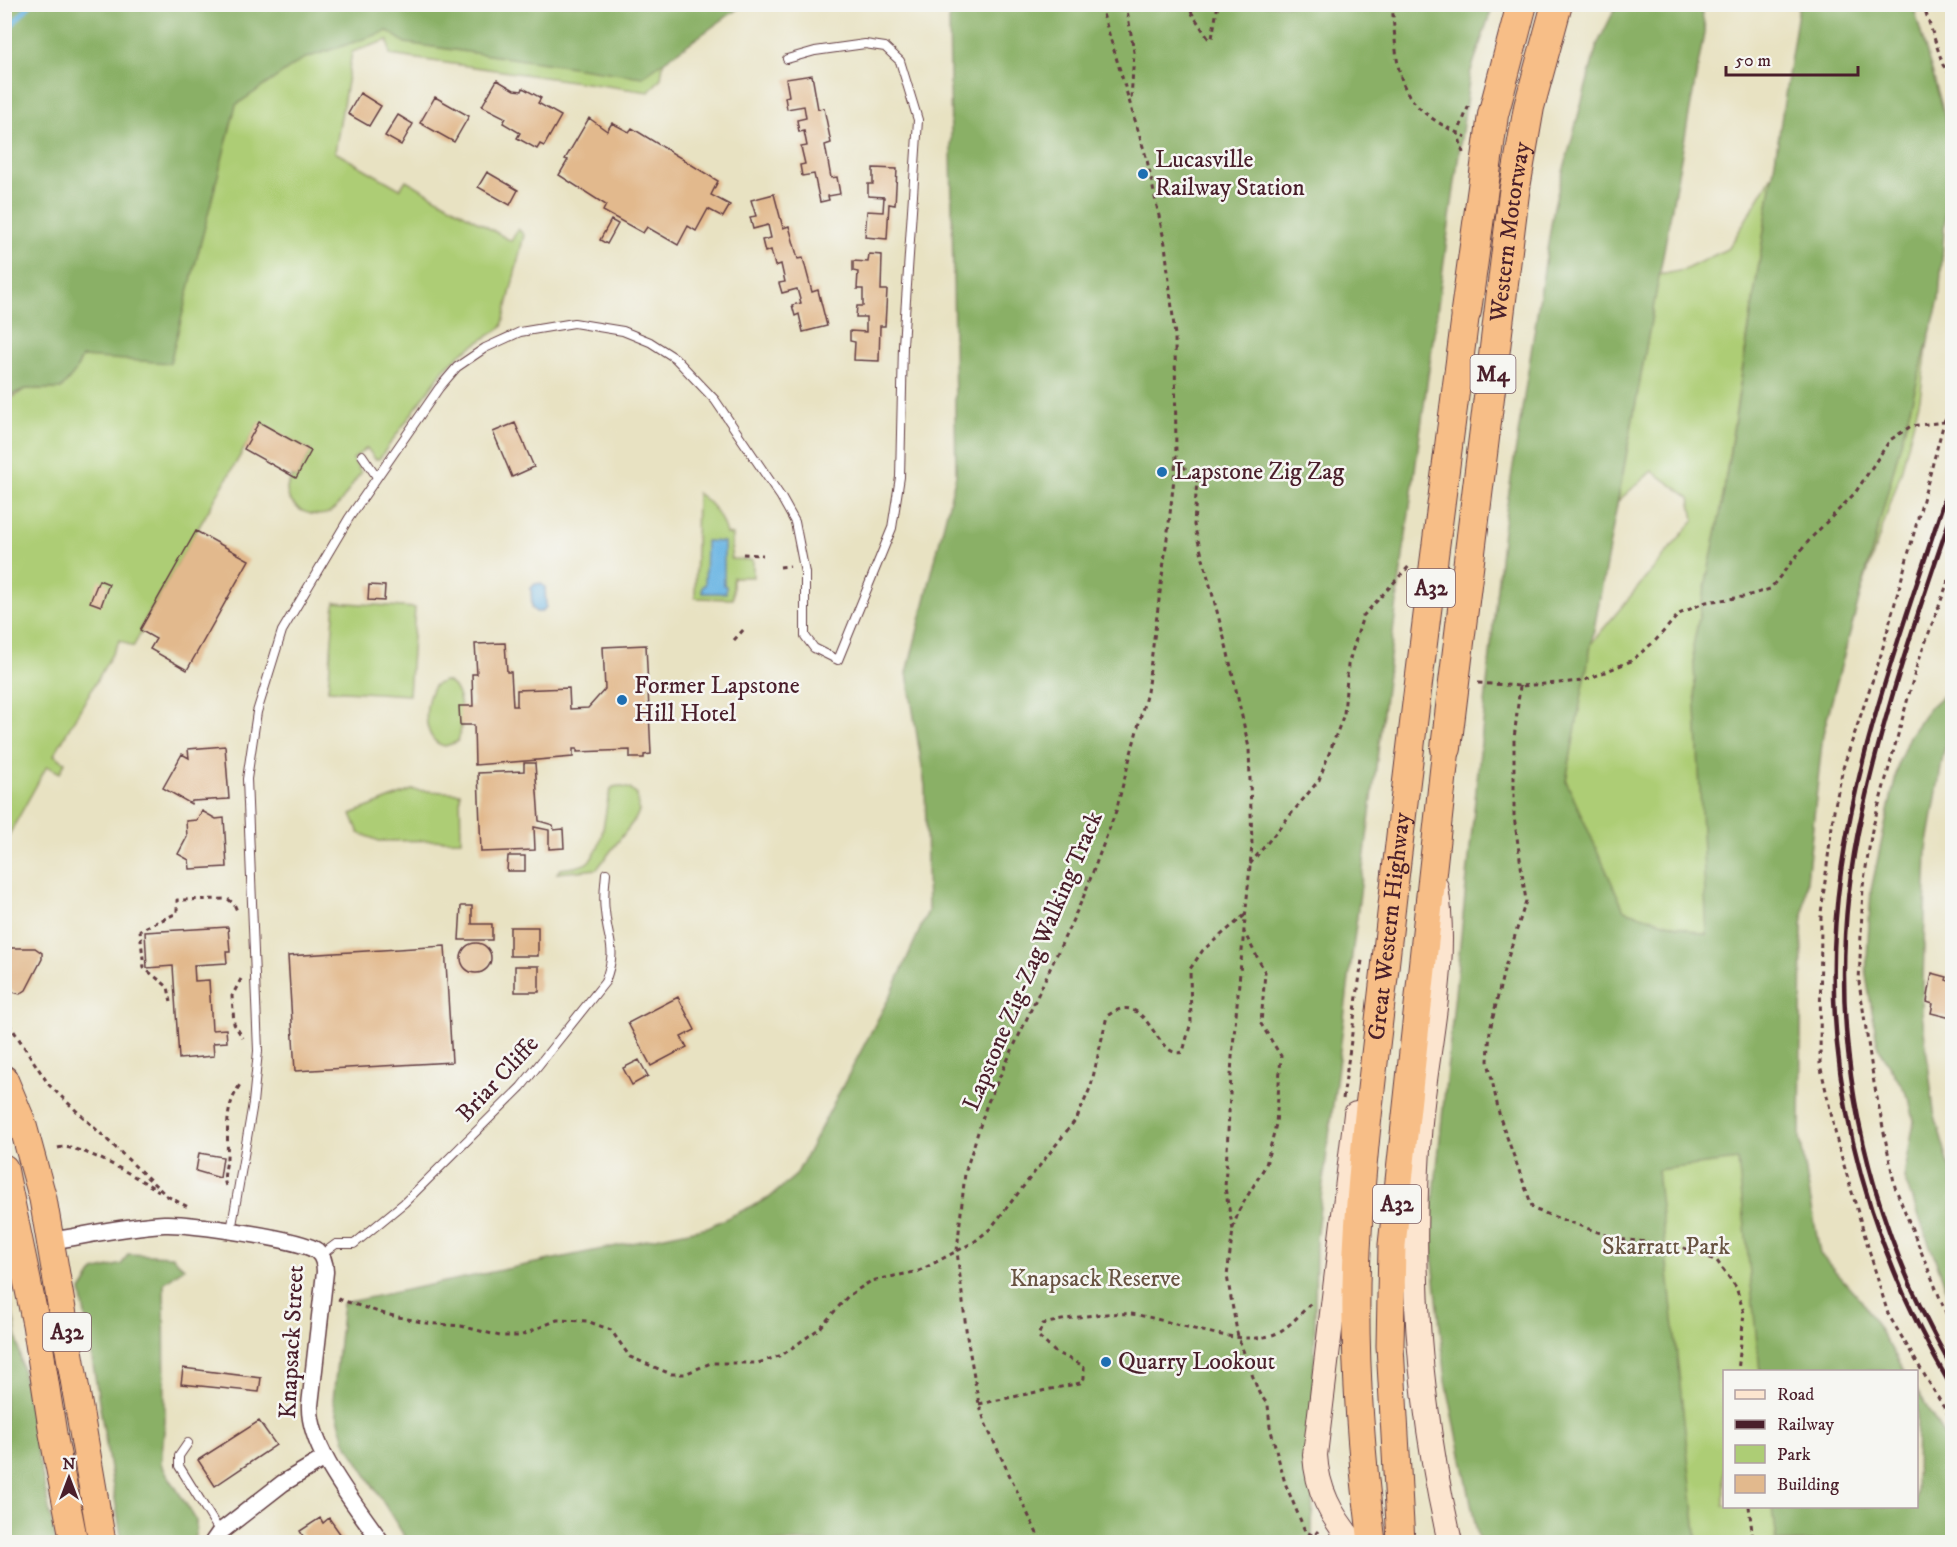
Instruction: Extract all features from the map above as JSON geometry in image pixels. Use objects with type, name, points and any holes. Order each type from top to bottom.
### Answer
[{"type":"highway","name":"Western Motorway","points":[[1466,311],[1493,115],[1522,4]]},
{"type":"highway","name":"Western Motorway","points":[[1446,748],[1514,193],[1529,107],[1557,4]]},
{"type":"highway","name":"Great Western Highway","points":[[1366,1540],[1357,1348],[1357,1253],[1362,1177],[1396,865],[1466,311]]},
{"type":"highway","name":"Great Western Highway","points":[[1401,1542],[1390,1346],[1392,1245],[1446,748]]},
{"type":"highway","name":"A32","points":[[4,1079],[22,1122],[35,1164],[102,1542]]},
{"type":"highway","name":"A32","points":[[6,1172],[36,1324],[53,1434],[74,1542]]},
{"type":"highway","points":[[6,1172],[35,1233],[50,1241],[43,1247],[38,1258],[36,1324]]},
{"type":"main road","points":[[1366,1540],[1340,1527],[1322,1494],[1316,1466],[1315,1442],[1346,1186],[1383,919],[1396,865]]},
{"type":"main road","points":[[1433,867],[1442,931],[1420,1122],[1414,1245],[1418,1357],[1423,1398],[1450,1542]]},
{"type":"street","name":"Knapsack Street","points":[[50,1241],[165,1224],[231,1231],[304,1245],[321,1255],[325,1272],[310,1413],[313,1434],[325,1458],[381,1542]]},
{"type":"street","points":[[216,1537],[283,1483],[325,1458]]},
{"type":"lane","points":[[231,1231],[253,1103],[258,1051],[247,779],[257,712],[282,631],[349,518],[448,376],[485,348],[520,332],[558,324],[590,324],[638,336],[662,348],[689,371],[715,400],[781,497],[795,522],[800,538],[805,573],[805,636],[814,648],[838,660],[892,528],[896,511],[900,477],[903,345],[918,120],[900,61],[885,47],[865,44],[815,51],[787,59]]},
{"type":"lane","points":[[362,455],[377,477]]},
{"type":"lane","name":"Briar Cliffe","points":[[321,1255],[336,1244],[354,1244],[404,1203],[521,1087],[605,982],[612,963],[613,943],[604,911],[606,873]]},
{"type":"lane","points":[[188,1443],[178,1456],[179,1466],[216,1537]]},
{"type":"path","name":"Lapstone Zig-Zag Walking Track","points":[[1041,1542],[986,1425],[979,1404],[957,1251],[965,1173],[987,1104],[1083,898],[1116,810],[1147,692],[1176,460],[1175,336],[1165,244],[1147,160],[1100,4]]},
{"type":"path","name":"Lapstone Zig-Zag Walking Track","points":[[1126,4],[1134,52],[1131,102]]},
{"type":"path","points":[[1186,4],[1208,38],[1212,38],[1218,4]]},
{"type":"path","points":[[1392,4],[1403,86],[1411,102],[1425,115],[1458,133]]},
{"type":"path","points":[[1923,4],[1943,65],[1953,77]]},
{"type":"path","points":[[4,285],[8,291],[4,308]]},
{"type":"path","points":[[1953,393],[1880,658],[1843,768],[1834,810],[1821,914],[1820,1064],[1838,1144],[1888,1314],[1953,1421]]},
{"type":"path","points":[[1455,681],[1520,686],[1583,681],[1631,661],[1655,641],[1679,614],[1706,602],[1743,597],[1770,589],[1811,538],[1856,493],[1890,440],[1911,426],[1944,422]]},
{"type":"path","points":[[1176,460],[1197,479],[1194,525],[1227,649],[1249,748],[1252,845],[1225,1188],[1233,1230]]},
{"type":"path","points":[[742,554],[763,555]]},
{"type":"path","points":[[1250,864],[1319,780],[1344,714],[1348,665],[1363,616],[1416,558]]},
{"type":"path","points":[[780,567],[797,565]]},
{"type":"path","points":[[1953,572],[1917,665],[1872,830],[1863,886],[1859,982],[1874,1083],[1895,1187],[1953,1328]]},
{"type":"path","points":[[734,640],[746,628]]},
{"type":"path","points":[[1520,686],[1514,739],[1515,816],[1526,901],[1504,970],[1490,1030],[1488,1061],[1500,1118],[1533,1209],[1617,1239],[1676,1245],[1717,1261],[1736,1287],[1744,1313],[1738,1370]]},
{"type":"path","points":[[648,692],[676,691]]},
{"type":"path","points":[[171,1002],[168,987],[144,968],[140,930],[177,914],[177,900],[228,898],[234,903],[240,920]]},
{"type":"path","points":[[322,1295],[395,1316],[426,1323],[461,1326],[500,1336],[520,1336],[557,1320],[587,1321],[611,1330],[630,1357],[671,1374],[685,1374],[711,1363],[758,1363],[782,1355],[820,1328],[848,1296],[871,1281],[919,1271],[957,1251],[990,1229],[1077,1118],[1091,1086],[1107,1016],[1117,1009],[1128,1008],[1139,1014],[1152,1027],[1168,1051],[1176,1054],[1182,1052],[1191,1022],[1190,969],[1203,950],[1245,915]]},
{"type":"path","points":[[1244,930],[1265,972],[1261,1024],[1281,1056],[1276,1124],[1266,1165],[1239,1210],[1233,1230],[1227,1276],[1238,1337],[1259,1393],[1268,1405],[1275,1451],[1305,1531],[1314,1536],[1320,1529]]},
{"type":"path","points":[[244,974],[232,996],[234,1024],[244,1041]]},
{"type":"path","points":[[4,1016],[49,1085],[166,1196]]},
{"type":"path","points":[[225,1194],[227,1112],[231,1099],[243,1080]]},
{"type":"path","points":[[58,1148],[66,1146],[83,1152],[191,1208]]},
{"type":"path","points":[[979,1404],[1064,1388],[1080,1383],[1084,1378],[1084,1366],[1055,1352],[1038,1335],[1043,1324],[1069,1318],[1130,1314],[1238,1337],[1268,1336],[1281,1331],[1313,1301]]},
{"type":"path","points":[[1749,1508],[1753,1540]]},
{"type":"green space","points":[[4,5],[743,5],[642,77],[405,43],[388,31],[303,59],[236,105],[170,363],[82,357],[75,372],[61,389],[25,389],[5,398]]},
{"type":"green space","points":[[5,5],[672,5],[661,78],[649,92],[390,55],[388,40],[352,52],[335,152],[400,189],[406,180],[511,241],[518,229],[524,235],[502,327],[463,352],[444,369],[379,459],[375,459],[367,448],[353,459],[361,473],[341,502],[327,513],[319,515],[304,512],[292,503],[288,496],[287,487],[292,476],[296,478],[311,451],[259,423],[140,629],[142,631],[133,647],[120,640],[54,755],[65,762],[60,773],[47,766],[5,842],[5,403],[25,389],[61,389]]},
{"type":"green space","name":"Knapsack Reserve","points":[[936,5],[1493,5],[1470,74],[1400,578],[1316,1239],[1312,1542],[408,1542],[345,1441],[333,1400],[343,1303],[708,1227],[769,1198],[796,1175],[892,992],[928,911],[925,786],[907,673],[956,475],[949,13]]},
{"type":"green space","points":[[1617,5],[1700,5],[1705,28],[1566,781],[1624,910],[1707,935],[1693,646],[1721,509],[1799,5],[1913,5],[1951,138],[1939,300],[1823,734],[1802,926],[1800,1138],[1820,1254],[1861,1300],[1904,1370],[1760,1370],[1738,1160],[1657,1170],[1697,1542],[1479,1542],[1446,1381],[1430,1234],[1503,530],[1554,206],[1597,45]]},
{"type":"green space","name":"Skarratt Park","points":[[1773,174],[1725,481],[1934,298],[1920,398],[1901,472],[1828,690],[1778,866],[1807,1244],[1876,1370],[1723,1370],[1723,1508],[1918,1508],[1952,1542],[1493,1542],[1559,682],[1694,520],[1690,498],[1652,471],[1618,501],[1659,275],[1684,270],[1729,248]]},
{"type":"green space","points":[[697,493],[716,511],[726,534],[732,535],[731,559],[753,560],[753,577],[733,577],[733,599],[695,598]]},
{"type":"green space","points":[[335,602],[415,608],[409,695],[328,690]]},
{"type":"green space","points":[[444,681],[456,690],[462,718],[457,742],[445,746],[437,743],[432,737],[427,720],[428,700],[431,692],[435,685]]},
{"type":"green space","points":[[1952,687],[1952,704],[1927,849],[1922,1013],[1934,1112],[1952,1175],[1952,1303],[1904,1178],[1914,1121],[1909,1098],[1878,1047],[1866,975],[1871,890],[1899,761],[1909,736],[1930,707]]},
{"type":"green space","points":[[613,787],[630,789],[637,795],[639,811],[636,818],[597,869],[557,873],[560,869],[585,864],[594,854],[599,845],[610,792]]},
{"type":"green space","points":[[412,790],[460,793],[461,840],[379,841],[359,833],[351,814]]},
{"type":"green space","points":[[128,1254],[172,1256],[184,1268],[164,1283],[165,1421],[161,1464],[196,1520],[196,1534],[192,1542],[122,1542],[81,1291],[94,1271],[122,1264]]},
{"type":"green space","points":[[4,1263],[34,1436],[56,1542],[5,1542]]},
{"type":"green space","points":[[1918,1393],[1951,1447],[1952,1542],[1777,1542],[1773,1508],[1918,1508]]},
{"type":"water","points":[[706,541],[724,542],[726,593],[702,593],[702,586],[705,585]]},
{"type":"water","points":[[541,583],[545,587],[546,607],[542,612],[536,612],[532,608],[531,588]]},
{"type":"building","points":[[812,75],[818,109],[824,108],[831,143],[825,145],[831,178],[837,177],[840,194],[828,196],[829,200],[820,202],[814,174],[802,176],[800,165],[805,164],[801,147],[807,146],[804,131],[799,132],[797,120],[806,118],[804,106],[787,109],[785,97],[789,96],[786,79]]},
{"type":"building","points":[[497,80],[514,90],[522,91],[523,88],[541,98],[538,103],[561,116],[544,146],[540,144],[537,149],[517,138],[520,133],[503,123],[506,118],[482,106]]},
{"type":"building","points":[[360,93],[381,106],[369,126],[348,114]]},
{"type":"building","points":[[435,97],[469,116],[454,142],[420,123]]},
{"type":"building","points":[[398,115],[413,124],[401,145],[385,136]]},
{"type":"building","points":[[589,118],[607,131],[612,123],[629,132],[632,128],[718,181],[711,195],[730,205],[723,217],[708,209],[696,231],[688,226],[678,245],[647,227],[643,233],[603,211],[606,205],[559,175],[568,160],[565,159]]},
{"type":"building","points":[[873,168],[897,169],[895,205],[889,204],[887,239],[865,237],[867,211],[883,212],[884,197],[868,196],[868,184],[873,184]]},
{"type":"building","points":[[487,172],[518,190],[510,205],[478,187]]},
{"type":"building","points":[[774,194],[783,228],[789,226],[798,259],[803,258],[812,292],[818,290],[827,326],[803,332],[799,314],[795,316],[792,305],[801,303],[797,289],[782,293],[779,283],[785,282],[781,264],[775,266],[771,250],[765,252],[762,240],[771,238],[768,225],[753,229],[750,217],[756,216],[751,200]]},
{"type":"building","points":[[611,220],[618,224],[607,244],[600,240]]},
{"type":"building","points":[[869,254],[882,255],[881,290],[887,290],[885,326],[880,326],[879,361],[854,360],[855,342],[850,341],[850,331],[866,332],[866,317],[856,317],[857,306],[863,306],[863,289],[857,289],[858,272],[853,271],[853,261],[868,262]]},
{"type":"building","points":[[259,422],[311,451],[296,478],[244,449]]},
{"type":"building","points":[[515,423],[534,467],[512,477],[493,432]]},
{"type":"building","points":[[196,531],[249,560],[187,670],[150,649],[156,639],[140,630]]},
{"type":"building","points":[[99,580],[109,584],[101,606],[90,602]]},
{"type":"building","points":[[369,585],[385,586],[384,601],[368,600]]},
{"type":"building","points":[[505,643],[507,672],[511,672],[513,706],[517,706],[517,690],[569,688],[570,709],[588,708],[605,689],[603,647],[646,645],[651,754],[644,755],[644,758],[630,758],[630,750],[577,752],[577,749],[573,749],[573,757],[475,765],[474,725],[460,725],[459,706],[473,706],[472,674],[477,674],[475,644]]},
{"type":"building","points":[[225,746],[229,799],[192,801],[191,804],[163,788],[182,754],[189,758],[188,749]]},
{"type":"building","points":[[524,763],[535,763],[539,821],[553,825],[554,830],[563,829],[564,848],[549,849],[549,830],[534,827],[535,850],[481,852],[478,773],[524,771]]},
{"type":"building","points":[[202,811],[216,819],[224,818],[227,867],[190,869],[189,860],[178,854],[187,837],[186,821],[197,820]]},
{"type":"building","points":[[508,856],[525,856],[525,871],[507,871]]},
{"type":"building","points":[[461,906],[472,906],[472,924],[492,924],[492,940],[459,940]]},
{"type":"building","points":[[228,927],[230,952],[226,952],[227,963],[194,965],[195,981],[209,980],[212,1030],[226,1029],[227,1042],[213,1043],[214,1056],[179,1059],[173,966],[147,968],[145,932]]},
{"type":"building","points":[[510,927],[538,927],[538,956],[510,956]]},
{"type":"building","points":[[476,943],[486,948],[491,958],[486,968],[476,973],[466,968],[461,958],[466,948]]},
{"type":"building","points":[[445,946],[452,1062],[295,1071],[288,956]]},
{"type":"building","points":[[4,948],[35,948],[42,953],[42,959],[26,990],[20,994],[4,985]]},
{"type":"building","points":[[515,966],[539,966],[539,992],[515,992]]},
{"type":"building","points":[[1932,973],[1947,977],[1946,980],[1952,982],[1951,1018],[1931,1013],[1933,1004],[1927,1002]]},
{"type":"building","points":[[678,997],[695,1030],[681,1037],[687,1047],[651,1066],[628,1023]]},
{"type":"building","points":[[639,1060],[648,1076],[632,1085],[623,1068]]},
{"type":"building","points":[[199,1153],[223,1157],[220,1178],[196,1171]]},
{"type":"building","points":[[183,1368],[261,1378],[259,1392],[181,1384]]},
{"type":"building","points":[[259,1421],[276,1445],[215,1486],[198,1460]]},
{"type":"building","points":[[320,1518],[323,1523],[329,1518],[346,1542],[299,1542],[297,1540],[303,1536],[300,1531]]},
{"type":"waterway","points":[[4,33],[31,4]]},
{"type":"railway","points":[[1952,476],[1888,672],[1861,771],[1841,871],[1835,939],[1834,1007],[1840,1074],[1852,1139],[1870,1204],[1892,1267],[1920,1328],[1952,1388]]},
{"type":"railway","points":[[1952,513],[1902,662],[1871,775],[1850,885],[1844,957],[1846,1028],[1854,1099],[1870,1168],[1891,1236],[1919,1303],[1952,1368]]},
{"type":"place","name":"Lucasville Railway Station","points":[[1143,174]]},
{"type":"place","name":"Lapstone Zig Zag","points":[[1162,472]]},
{"type":"place","name":"Former Lapstone Hill Hotel","points":[[622,700]]},
{"type":"place","name":"Quarry Lookout","points":[[1106,1362]]}]
